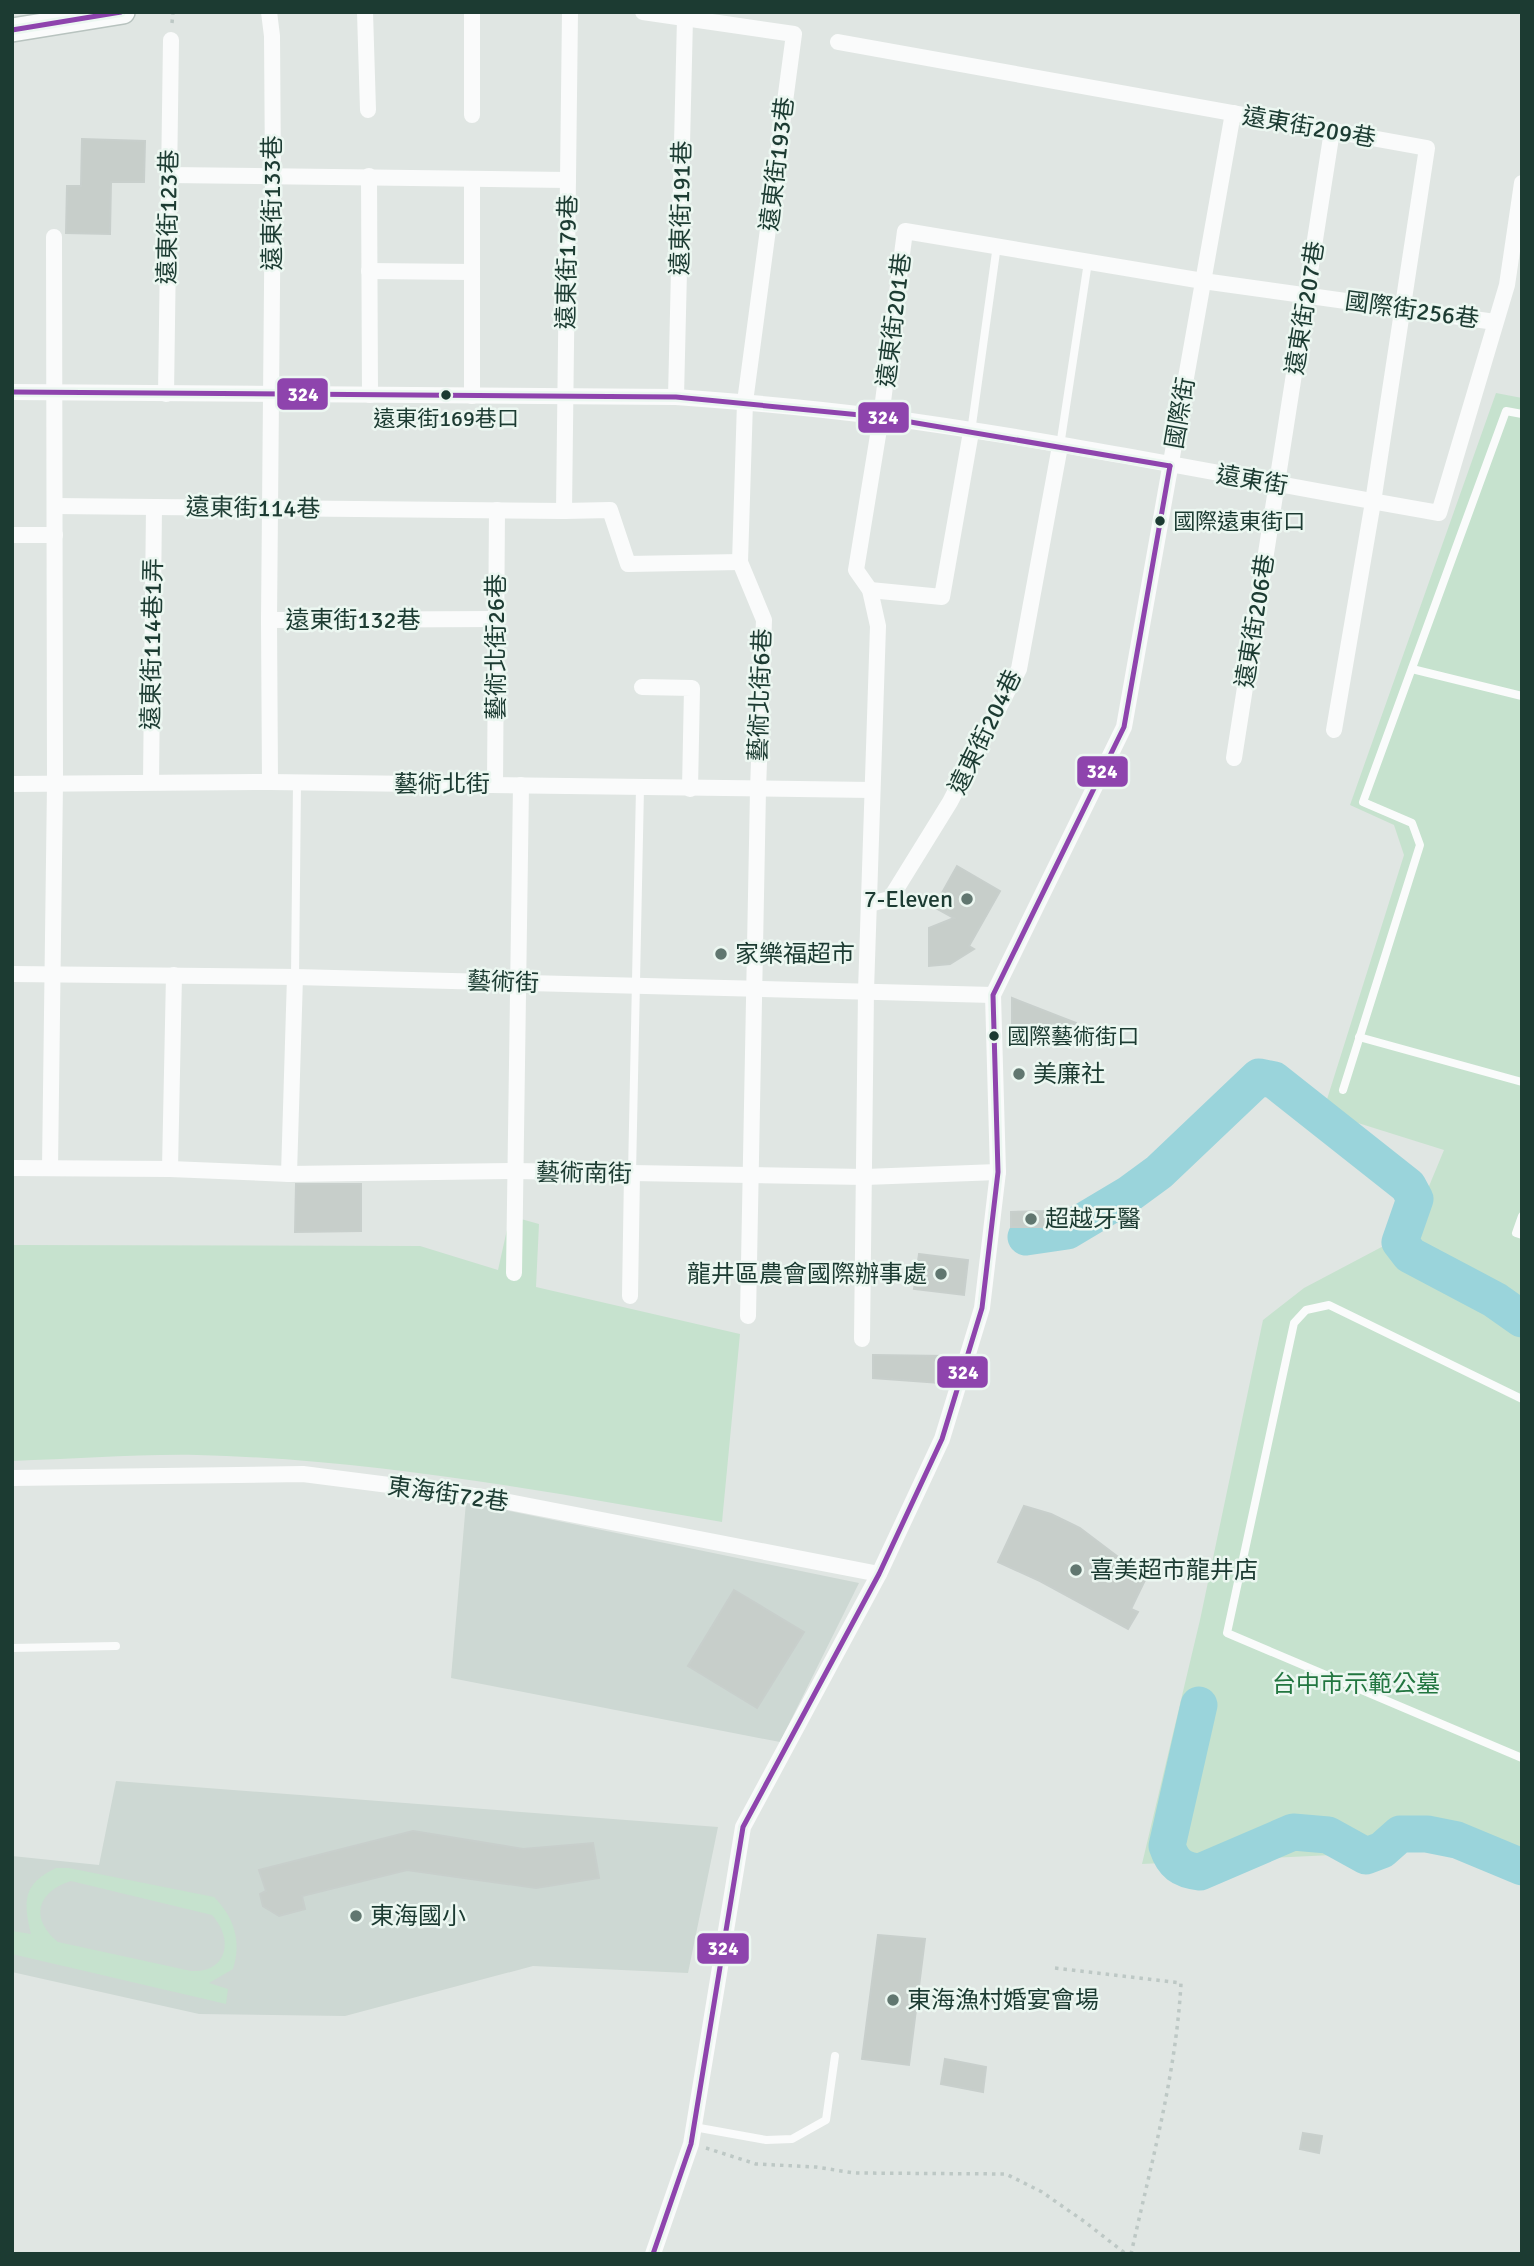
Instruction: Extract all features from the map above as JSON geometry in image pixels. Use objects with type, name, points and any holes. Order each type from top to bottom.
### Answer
[{"type":"street","points":[[12,30],[123,12]]},
{"type":"street","name":"遠東街133巷","points":[[269,12],[272,36],[271,394]]},
{"type":"street","points":[[365,12],[368,110]]},
{"type":"street","points":[[472,12],[472,115]]},
{"type":"street","name":"遠東街179巷","points":[[564,512],[570,12]]},
{"type":"street","points":[[643,12],[685,18]]},
{"type":"street","name":"遠東街191巷","points":[[676,397],[685,18]]},
{"type":"street","name":"遠東街193巷","points":[[685,18],[794,34],[746,402]]},
{"type":"street","name":"遠東街123巷","points":[[166,394],[171,40]]},
{"type":"street","name":"遠東街209巷","points":[[838,43],[1427,148],[1373,502],[1334,730]]},
{"type":"street","name":"國際街","points":[[653,2254],[691,2144],[743,1827],[879,1574],[942,1439],[982,1308],[998,1172],[993,995],[1124,727],[1233,113]]},
{"type":"street","name":"遠東街207巷","points":[[1276,484],[1332,131]]},
{"type":"street","points":[[169,175],[568,180]]},
{"type":"street","points":[[369,176],[370,395]]},
{"type":"street","points":[[471,179],[472,396]]},
{"type":"street","name":"遠東街","points":[[12,392],[676,397],[746,402],[881,417],[1439,513],[1507,285],[1522,183]]},
{"type":"street","name":"遠東街201巷","points":[[881,417],[905,231],[997,245]]},
{"type":"street","points":[[50,1168],[55,784],[54,237]]},
{"type":"street","name":"國際街256巷","points":[[997,245],[1203,281],[1495,322]]},
{"type":"street","points":[[369,271],[472,272]]},
{"type":"street","name":"遠東街132巷","points":[[271,394],[269,620],[496,620]]},
{"type":"street","points":[[740,562],[746,402]]},
{"type":"street","points":[[862,1339],[866,992],[878,626],[870,590],[856,570],[881,417]]},
{"type":"street","points":[[870,590],[942,597],[971,432]]},
{"type":"street","name":"遠東街204巷","points":[[869,904],[890,899],[950,802],[1018,669],[1059,446]]},
{"type":"street","name":"遠東街206巷","points":[[1234,758],[1276,484]]},
{"type":"street","name":"遠東街114巷","points":[[55,506],[564,512],[610,510],[628,564],[740,562]]},
{"type":"street","name":"遠東街114巷1弄","points":[[151,782],[154,507]]},
{"type":"street","name":"藝術北街26巷","points":[[495,785],[497,510]]},
{"type":"street","points":[[12,535],[55,535]]},
{"type":"street","name":"藝術北街6巷","points":[[740,562],[764,620],[748,1316]]},
{"type":"street","points":[[269,620],[270,782]]},
{"type":"street","points":[[642,687],[692,688],[690,789]]},
{"type":"street","name":"藝術北街","points":[[12,784],[270,782],[872,790]]},
{"type":"street","points":[[514,1273],[521,785]]},
{"type":"street","name":"藝術街","points":[[12,974],[295,976],[993,995]]},
{"type":"street","points":[[170,1169],[174,975]]},
{"type":"street","points":[[289,1174],[295,976]]},
{"type":"street","name":"藝術南街","points":[[12,1168],[170,1169],[289,1174],[514,1171],[750,1177],[865,1177],[998,1172]]},
{"type":"street","points":[[630,1296],[632,1174]]},
{"type":"street","name":"東海街72巷","points":[[12,1478],[303,1474],[483,1497],[879,1574]]},
{"type":"lane","points":[[971,432],[997,245]]},
{"type":"lane","points":[[1059,446],[1088,261]]},
{"type":"lane","points":[[1343,1090],[1420,845],[1412,823],[1363,802],[1506,411],[1522,415]]},
{"type":"lane","points":[[1412,669],[1522,696]]},
{"type":"lane","points":[[295,976],[296,784]]},
{"type":"lane","points":[[632,1174],[640,788]]},
{"type":"lane","points":[[1359,1037],[1522,1082]]},
{"type":"lane","points":[[1522,1216],[1516,1233],[1522,1235]]},
{"type":"lane","points":[[1522,1399],[1329,1305],[1306,1310],[1294,1323],[1227,1633],[1522,1758]]},
{"type":"lane","points":[[12,1648],[116,1646]]},
{"type":"lane","points":[[694,2127],[766,2140],[792,2140],[826,2119],[835,2056]]},
{"type":"path","points":[[1055,1968],[1181,1983],[1172,2068],[1131,2254]]},
{"type":"path","points":[[691,2144],[756,2164],[816,2167],[854,2173],[1006,2174],[1042,2192],[1126,2254]]},
{"type":"shaded area","points":[[466,1502],[859,1583],[780,1742],[451,1678]]},
{"type":"shaded area","name":"東海國小","points":[[116,1781],[718,1827],[688,1973],[533,1966],[345,2016],[199,2014],[12,1972],[12,1856],[99,1865]]},
{"type":"green space","name":"台中市示範公墓","points":[[1496,393],[1522,398],[1522,1856],[1435,1850],[1142,1864],[1200,1620],[1263,1320],[1304,1288],[1410,1232],[1444,1150],[1323,1112],[1404,855],[1394,825],[1350,805]]},
{"type":"green space","points":[[510,1216],[539,1224],[536,1287],[740,1334],[722,1522],[461,1479],[329,1463],[197,1455],[12,1461],[12,1245],[420,1246],[498,1270]]},
{"type":"green space","points":[[56,1868],[69,1868],[214,1897],[227,1913],[236,1940],[233,1969],[209,1983],[228,1989],[226,2004],[12,1954],[12,1931],[31,1934],[27,1912],[28,1894],[31,1887]],"holes":[[[71,1881],[212,1915],[223,1934],[224,1953],[213,1966],[191,1971],[58,1942],[43,1924],[41,1907],[50,1892]]]},
{"type":"building","points":[[82,139],[145,141],[144,182],[111,182],[110,234],[66,233],[67,186],[81,186]]},
{"type":"building","points":[[957,866],[1000,891],[969,946],[974,949],[950,964],[929,966],[929,928],[954,918],[934,907]]},
{"type":"building","points":[[1012,998],[1076,1023],[1076,1024],[1012,1024]]},
{"type":"building","points":[[296,1184],[361,1184],[361,1231],[295,1232]]},
{"type":"building","name":"超越牙醫","points":[[1050,1211],[1051,1227],[1011,1227],[1011,1212]]},
{"type":"building","name":"龍井區農會國際辦事處","points":[[919,1254],[968,1260],[964,1295],[914,1289]]},
{"type":"building","points":[[873,1355],[945,1356],[940,1383],[873,1378]]},
{"type":"building","name":"喜美超市龍井店","points":[[1024,1506],[1051,1514],[1080,1528],[1146,1578],[1131,1609],[1138,1612],[1128,1629],[1040,1581],[998,1562]]},
{"type":"building","points":[[734,1590],[804,1632],[757,1708],[688,1666]]},
{"type":"building","points":[[413,1831],[523,1849],[593,1843],[599,1878],[536,1888],[407,1870],[302,1896],[305,1909],[279,1916],[263,1906],[260,1894],[266,1891],[259,1870]]},
{"type":"building","name":"東海漁村婚宴會場","points":[[878,1935],[925,1939],[909,2065],[862,2059]]},
{"type":"building","points":[[945,2059],[986,2067],[983,2092],[941,2084]]},
{"type":"building","points":[[1303,2133],[1322,2136],[1319,2153],[1300,2149]]},
{"type":"waterway","points":[[1026,1237],[1067,1231],[1129,1194],[1159,1172],[1259,1077],[1274,1080],[1408,1186],[1415,1199],[1400,1242],[1410,1255],[1495,1300],[1522,1319]]},
{"type":"waterway","points":[[1199,1705],[1167,1846],[1175,1862],[1183,1868],[1200,1872],[1293,1832],[1328,1835],[1366,1856],[1382,1850],[1400,1834],[1427,1834],[1457,1840],[1522,1867]]},
{"type":"transit line","name":"324","points":[[12,30],[121,12]]},
{"type":"transit line","name":"324","points":[[12,392],[676,397],[881,417],[1170,466]]},
{"type":"transit line","name":"324","points":[[653,2254],[691,2144],[743,1827],[879,1574],[942,1439],[982,1308],[998,1172],[993,995],[1124,727],[1170,466]]},
{"type":"place","name":"遠東街169巷口","points":[[446,395]]},
{"type":"place","name":"國際遠東街口","points":[[1160,521]]},
{"type":"place","name":"7-Eleven","points":[[967,899]]},
{"type":"place","name":"家樂福超市","points":[[721,954]]},
{"type":"place","name":"國際藝術街口","points":[[994,1036]]},
{"type":"place","name":"美廉社","points":[[1019,1074]]},
{"type":"place","name":"超越牙醫","points":[[1031,1219]]},
{"type":"place","name":"龍井區農會國際辦事處","points":[[941,1274]]},
{"type":"place","name":"喜美超市龍井店","points":[[1076,1570]]},
{"type":"place","name":"東海國小","points":[[356,1916]]},
{"type":"place","name":"東海漁村婚宴會場","points":[[893,2000]]}]
